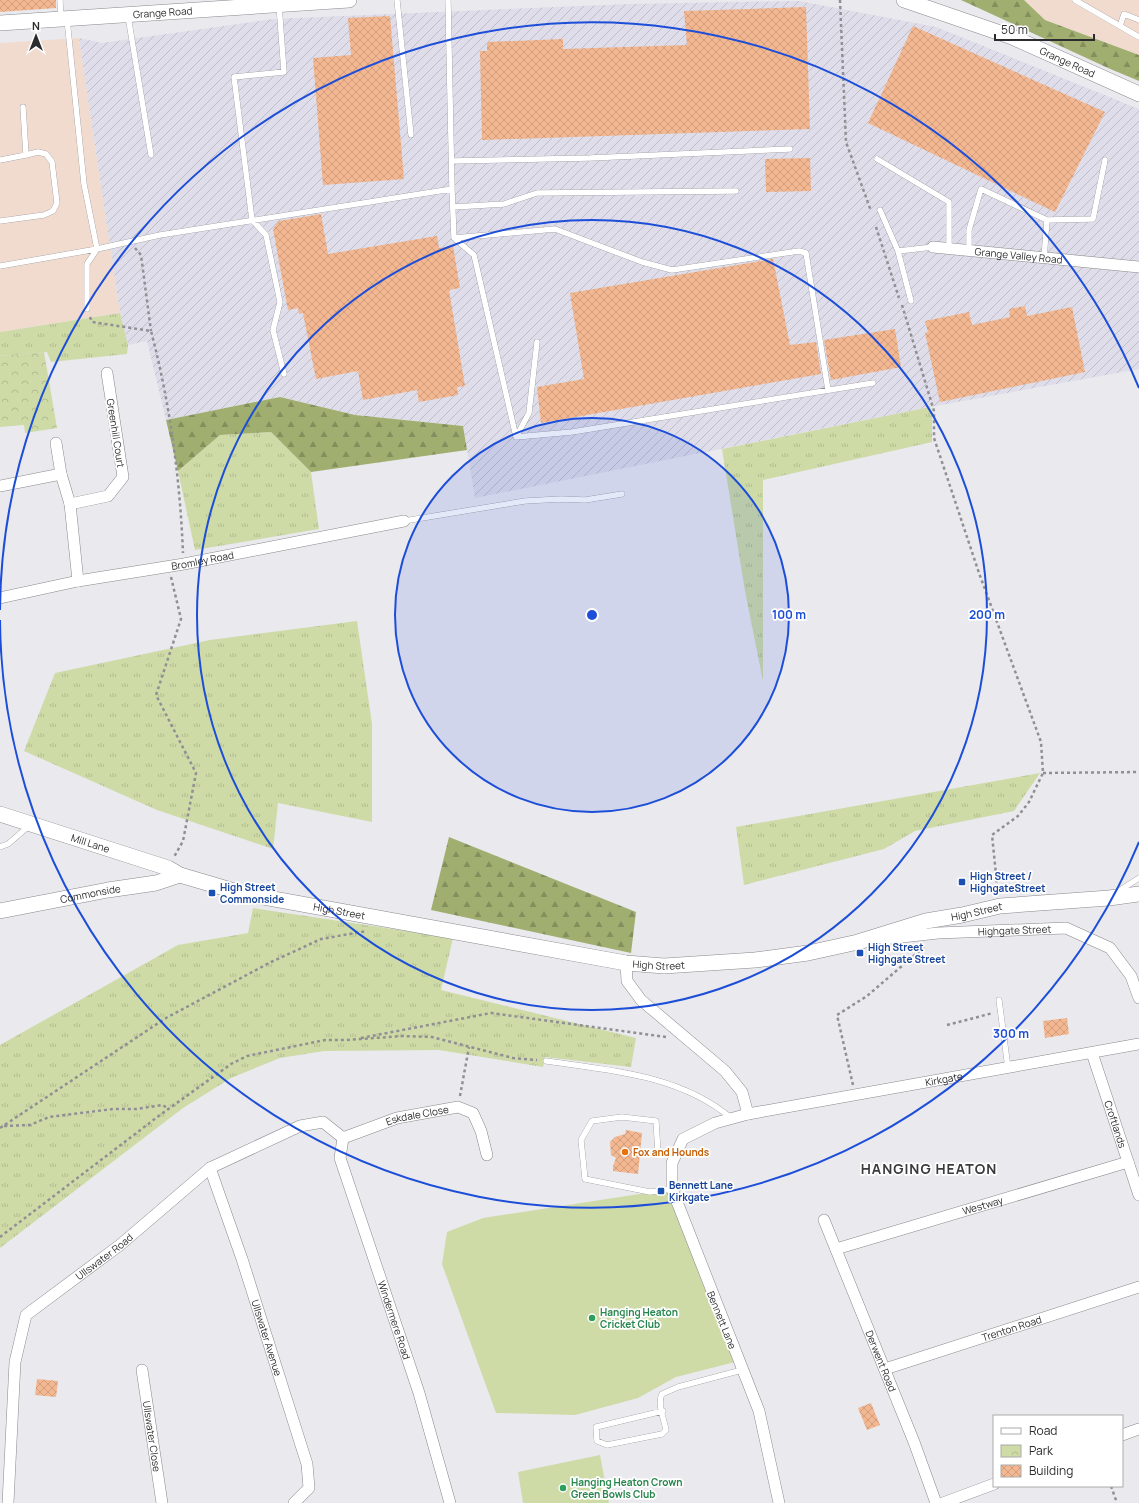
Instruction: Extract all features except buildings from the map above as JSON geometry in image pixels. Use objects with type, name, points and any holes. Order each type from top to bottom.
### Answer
[{"type":"street","name":"Grange Road","points":[[0,23],[349,0]]},
{"type":"street","name":"Grange Road","points":[[904,0],[1012,37],[1139,94]]},
{"type":"street","name":"Grange Valley Road","points":[[933,247],[1139,267]]},
{"type":"street","name":"Greenhill Court","points":[[70,504],[108,496],[123,477],[111,370]]},
{"type":"street","points":[[56,443],[61,474],[70,504],[78,581]]},
{"type":"street","points":[[0,486],[61,474]]},
{"type":"street","name":"Bromley Road","points":[[0,598],[78,581],[184,564],[404,522]]},
{"type":"street","name":"Mill Lane","points":[[0,814],[32,823],[174,871]]},
{"type":"street","name":"Commonside","points":[[0,911],[108,890],[156,883],[174,871]]},
{"type":"street","name":"High Street","points":[[174,871],[241,893],[626,963],[664,966],[755,960],[808,954],[858,942],[926,921],[962,915],[1000,906],[1109,898],[1139,894]]},
{"type":"street","name":"Highgate Street","points":[[858,942],[938,933],[1066,928],[1110,948],[1131,976],[1139,997]]},
{"type":"street","points":[[626,963],[627,981],[641,1000],[725,1071],[742,1092],[748,1114]]},
{"type":"street","name":"Kirkgate","points":[[683,1139],[715,1123],[748,1114],[1139,1044]]},
{"type":"street","name":"Croftlands","points":[[1092,1053],[1139,1195]]},
{"type":"street","name":"Eskdale Close","points":[[343,1138],[358,1131],[397,1118],[458,1107],[473,1113],[481,1131],[487,1155]]},
{"type":"street","name":"Ullswater Road","points":[[8,1503],[15,1362],[26,1315],[120,1245],[210,1168],[300,1126],[324,1122],[343,1138]]},
{"type":"street","name":"Windermere Road","points":[[343,1138],[340,1158],[419,1393],[450,1503]]},
{"type":"street","name":"Bennett Lane","points":[[683,1139],[672,1162],[672,1189],[759,1411],[779,1503]]},
{"type":"street","name":"Westway","points":[[836,1249],[1128,1162]]},
{"type":"street","name":"Ullswater Avenue","points":[[210,1168],[242,1259],[306,1464],[309,1488],[294,1503]]},
{"type":"street","name":"Derwent Road","points":[[824,1220],[885,1369],[936,1503]]},
{"type":"street","name":"Trenton Road","points":[[885,1369],[1139,1287]]},
{"type":"street","name":"Ullswater Close","points":[[142,1370],[162,1503]]},
{"type":"street","points":[[1123,1435],[1139,1429]]},
{"type":"street","points":[[943,1503],[993,1484]]},
{"type":"lane","points":[[60,0],[64,19],[84,184],[97,249],[87,264],[87,309]]},
{"type":"lane","points":[[397,0],[410,135]]},
{"type":"lane","points":[[448,0],[454,238],[474,255],[516,437]]},
{"type":"lane","points":[[1075,0],[1139,37]]},
{"type":"lane","points":[[279,4],[284,72],[234,77],[252,220],[266,235],[280,302],[273,330],[284,374]]},
{"type":"lane","points":[[128,14],[151,155]]},
{"type":"lane","points":[[1120,26],[1124,14],[1139,20]]},
{"type":"lane","points":[[23,108],[26,155]]},
{"type":"lane","points":[[452,162],[590,158],[790,149]]},
{"type":"lane","points":[[0,160],[38,152],[46,154],[52,162],[57,203],[53,211],[44,215],[0,221]]},
{"type":"lane","points":[[877,159],[949,202],[949,248]]},
{"type":"lane","points":[[969,250],[968,230],[981,189],[1047,220],[1093,219],[1105,160]]},
{"type":"lane","points":[[0,266],[97,249],[160,235],[452,189]]},
{"type":"lane","points":[[453,207],[504,204],[537,193],[736,191]]},
{"type":"lane","points":[[880,210],[898,251],[911,301]]},
{"type":"lane","points":[[1044,258],[1047,220]]},
{"type":"lane","points":[[454,238],[555,229],[642,262],[672,270],[799,251],[806,253],[828,390]]},
{"type":"lane","name":"Grange Valley Road","points":[[898,251],[933,247]]},
{"type":"lane","points":[[516,437],[529,413],[536,342]]},
{"type":"lane","points":[[516,437],[572,432],[873,383]]},
{"type":"lane","points":[[404,522],[525,502],[561,499],[591,499],[622,494]]},
{"type":"lane","points":[[0,846],[8,844],[32,823]]},
{"type":"lane","points":[[1109,898],[1139,878]]},
{"type":"lane","points":[[999,1000],[999,1011],[1008,1068]]},
{"type":"lane","points":[[546,1061],[639,1074],[690,1093],[716,1105],[731,1118]]},
{"type":"lane","points":[[672,1189],[650,1192],[585,1179],[582,1140],[592,1121],[622,1117],[656,1122],[658,1153],[676,1154]]},
{"type":"lane","points":[[663,1411],[596,1426],[597,1441],[606,1444],[662,1434],[666,1430],[663,1411],[659,1399],[662,1394],[678,1387],[742,1370]]},
{"type":"path","points":[[840,0],[846,142],[872,214]]},
{"type":"path","points":[[874,222],[934,411],[934,438],[979,573],[1041,742],[1044,773],[1029,802],[1018,816],[992,835],[1000,906]]},
{"type":"path","points":[[125,242],[134,247],[141,255],[181,504],[184,564]]},
{"type":"path","points":[[87,309],[92,322],[152,331]]},
{"type":"path","points":[[169,566],[181,619],[156,695],[196,773],[183,841],[174,871]]},
{"type":"path","points":[[1044,773],[1139,772]]},
{"type":"path","points":[[1,1127],[166,1018],[271,962],[321,938],[373,930]]},
{"type":"path","points":[[855,1095],[837,1015],[867,996],[916,955],[938,933]]},
{"type":"path","points":[[947,1025],[999,1011]]},
{"type":"path","points":[[346,1040],[490,1013],[688,1040]]},
{"type":"path","points":[[0,1237],[168,1109],[231,1064],[247,1056],[325,1040],[403,1036],[425,1037],[452,1041],[469,1047],[514,1058],[546,1061]]},
{"type":"path","points":[[458,1107],[469,1047]]},
{"type":"path","points":[[1,1127],[30,1125],[49,1117],[113,1109],[136,1109],[164,1105],[168,1109]]},
{"type":"path","points":[[1111,1487],[1117,1503]]},
{"type":"shaded area","points":[[1024,0],[1139,0],[1139,55],[1045,20]]},
{"type":"shaded area","points":[[799,1],[936,27],[1139,109],[1139,369],[930,407],[475,498],[463,426],[355,415],[280,397],[166,420],[147,341],[128,345],[120,313],[79,38],[102,43],[273,19],[629,4]]},
{"type":"shaded area","points":[[79,38],[120,313],[0,332],[0,43]]},
{"type":"green space","points":[[961,0],[1024,0],[1045,20],[1139,55],[1139,81],[1108,68]]},
{"type":"green space","points":[[120,313],[128,345],[127,354],[51,362],[47,352],[0,356],[0,332]]},
{"type":"green space","points":[[44,352],[57,428],[25,433],[24,425],[0,427],[0,356]]},
{"type":"green space","points":[[280,397],[355,415],[463,426],[467,450],[311,472],[271,432],[220,435],[178,471],[166,420]]},
{"type":"green space","points":[[930,407],[932,413],[932,442],[763,480],[763,681],[745,591],[722,449]]},
{"type":"green space","points":[[271,432],[311,472],[319,529],[195,550],[178,471],[220,435]]},
{"type":"green space","points":[[357,621],[372,724],[372,822],[278,803],[273,849],[157,810],[24,751],[55,673],[210,640]]},
{"type":"green space","points":[[1040,773],[1014,811],[915,831],[884,849],[744,885],[736,827]]},
{"type":"green space","points":[[449,837],[636,912],[631,953],[431,910]]},
{"type":"green space","points":[[253,908],[453,938],[441,990],[636,1038],[631,1067],[545,1057],[543,1067],[439,1050],[324,1051],[280,1058],[231,1078],[183,1108],[0,1248],[0,1045],[178,945],[248,933]]},
{"type":"green space","name":"Hanging Heaton Cricket Club","points":[[672,1189],[739,1361],[676,1377],[638,1398],[575,1415],[496,1413],[442,1264],[447,1232],[483,1218]]},
{"type":"green space","name":"Hanging Heaton Crown Green Bowls Club","points":[[600,1455],[609,1503],[523,1503],[518,1472]]},
{"type":"place","name":"High Street / HighgateStreet","points":[[962,882]]},
{"type":"place","name":"High Street Commonside","points":[[212,893]]},
{"type":"place","name":"High Street Highgate Street","points":[[860,953]]},
{"type":"place","name":"Fox and Hounds","points":[[625,1152]]},
{"type":"place","name":"Bennett Lane Kirkgate","points":[[661,1191]]},
{"type":"place","name":"Hanging Heaton Cricket Club","points":[[592,1318]]},
{"type":"place","name":"Hanging Heaton Crown Green Bowls Club","points":[[563,1488]]},
{"type":"district","name":"HANGING HEATON","points":[[929,1168]]}]
